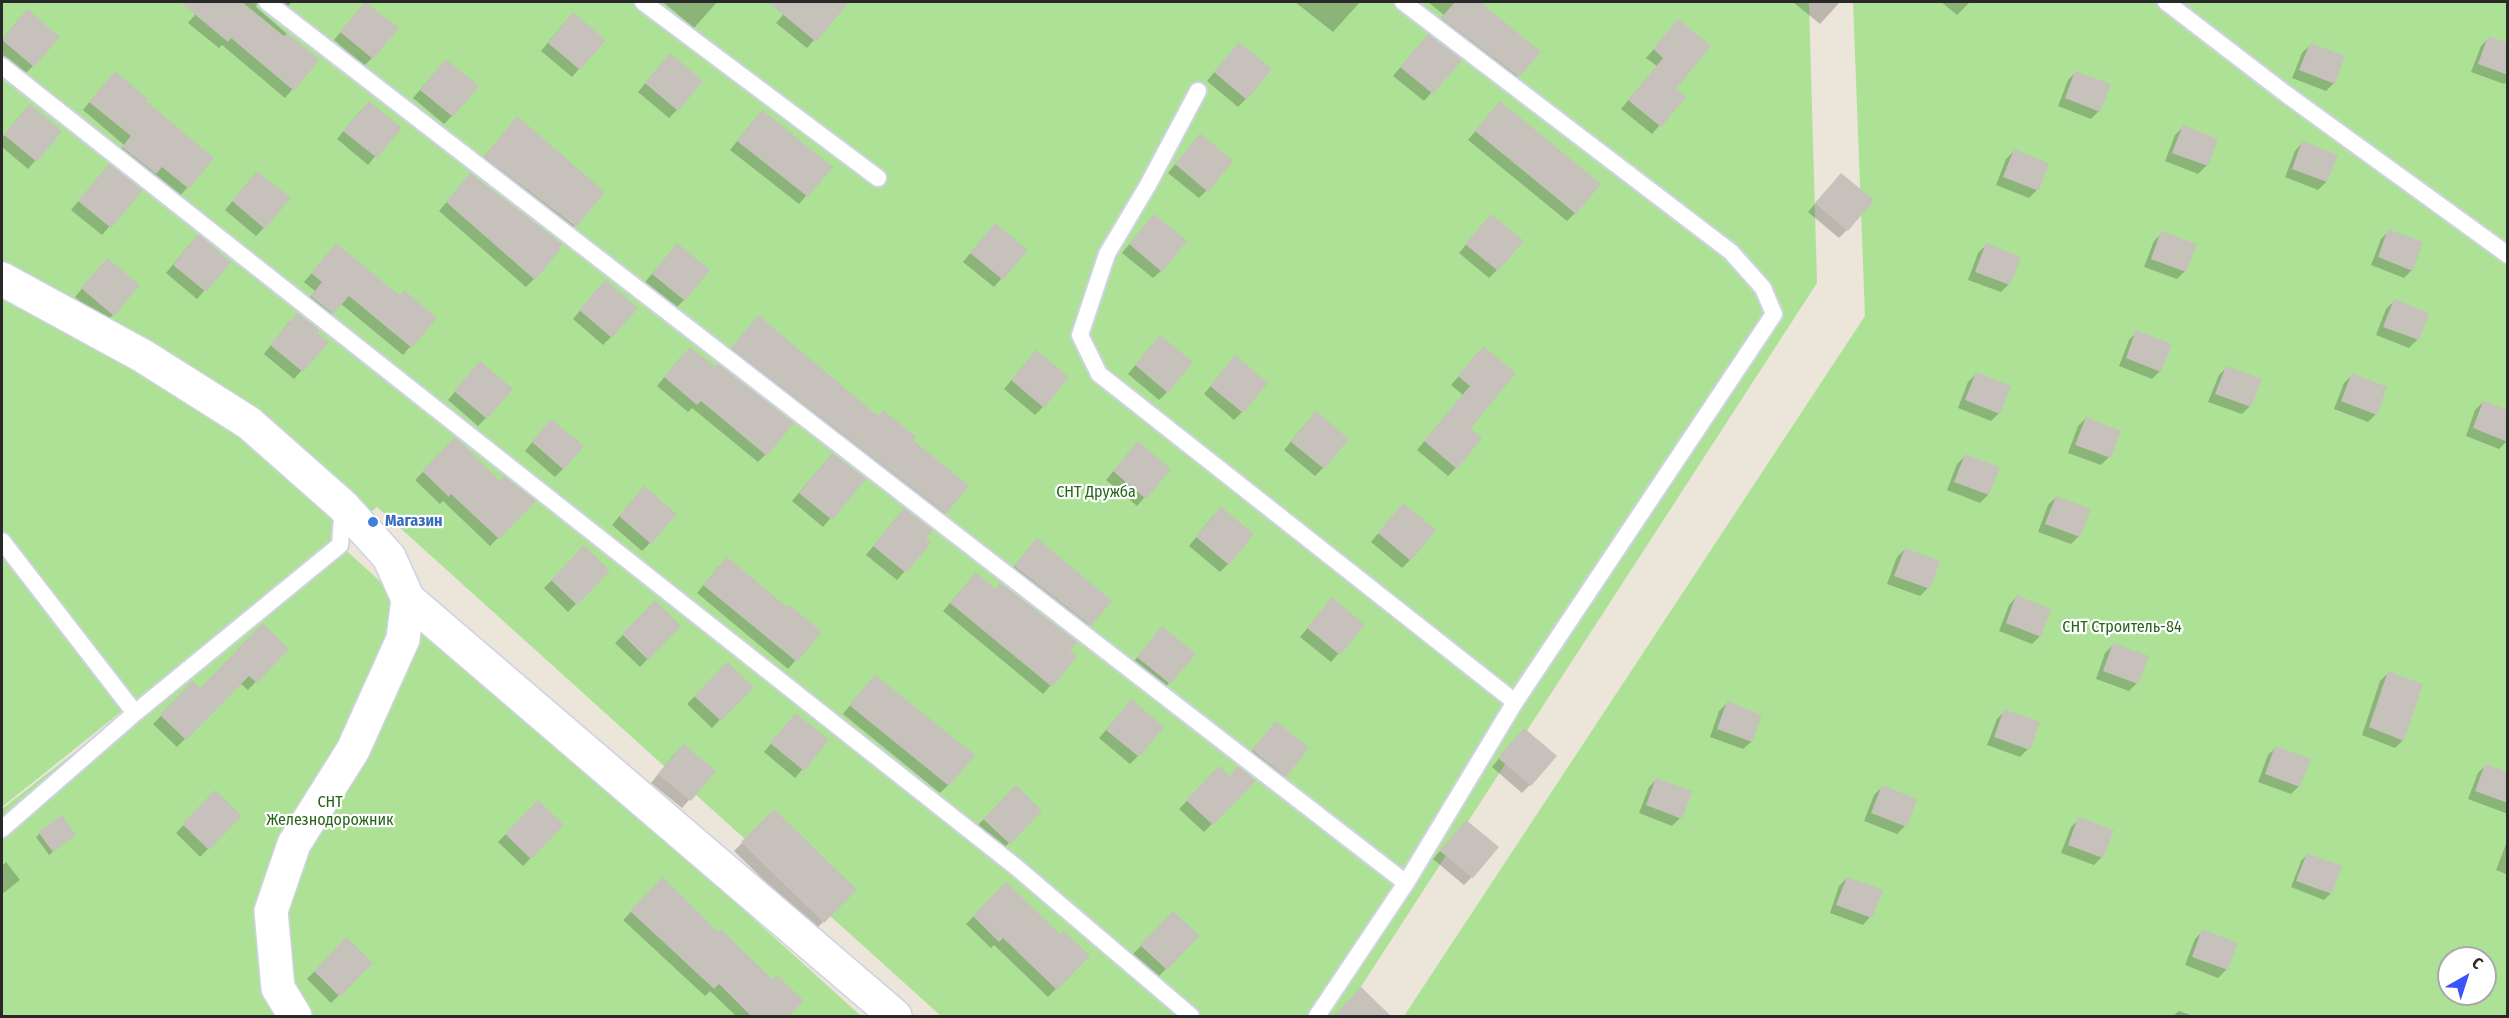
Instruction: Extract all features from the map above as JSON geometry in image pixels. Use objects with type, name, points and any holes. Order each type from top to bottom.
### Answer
[{"type":"street","points":[[2,279],[143,356],[249,423],[343,506],[389,557],[408,599],[895,1017]]},
{"type":"street","points":[[295,1017],[278,988],[271,911],[294,844],[353,750],[403,639],[408,599]]},
{"type":"lane","points":[[267,2],[1406,883]]},
{"type":"lane","points":[[643,2],[878,178]]},
{"type":"lane","points":[[1317,1017],[1406,883],[1515,702],[1774,314],[1763,288],[1731,252],[1403,2]]},
{"type":"lane","points":[[2166,2],[2286,94],[2508,255]]},
{"type":"lane","points":[[2,66],[1016,867],[1191,1017]]},
{"type":"lane","points":[[1198,91],[1148,185],[1107,254],[1080,335],[1099,374],[1515,702]]},
{"type":"lane","points":[[2,829],[135,713],[340,545],[343,506]]},
{"type":"lane","points":[[2,541],[135,713]]},
{"type":"green space","name":"СНТ Дружба","points":[[2,2],[1809,2],[1817,283],[1342,1016],[941,1016],[377,507],[2,807]]},
{"type":"green space","name":"СНТ Строитель-84","points":[[1853,2],[2507,2],[2507,1016],[1404,1016],[1865,316]]},
{"type":"green space","name":"СНТ Железнодорожник","points":[[340,545],[861,1016],[2,1016],[2,809]]},
{"type":"building","points":[[180,2],[242,2],[284,36],[287,33],[319,60],[294,91],[231,38],[228,42]]},
{"type":"building","points":[[365,2],[399,28],[373,59],[340,32]]},
{"type":"building","points":[[768,2],[849,2],[816,42]]},
{"type":"building","points":[[1455,2],[1480,2],[1541,52],[1519,77],[1441,18]]},
{"type":"building","points":[[27,9],[60,37],[34,67],[2,40]]},
{"type":"building","points":[[573,12],[606,40],[580,70],[548,43]]},
{"type":"building","points":[[1678,19],[1711,46],[1676,89],[1686,97],[1661,127],[1628,100],[1663,58],[1653,49]]},
{"type":"building","points":[[1428,34],[1462,60],[1433,94],[1400,67]]},
{"type":"building","points":[[2488,36],[2508,43],[2508,75],[2478,64]]},
{"type":"building","points":[[1239,42],[1272,69],[1247,100],[1214,72]]},
{"type":"building","points":[[2310,43],[2345,56],[2335,84],[2299,70]]},
{"type":"building","points":[[670,53],[703,81],[678,111],[645,83]]},
{"type":"building","points":[[446,59],[479,86],[453,117],[420,90]]},
{"type":"building","points":[[115,71],[148,99],[146,101],[214,158],[189,189],[162,167],[156,174],[122,147],[131,136],[89,102]]},
{"type":"building","points":[[2075,71],[2111,84],[2100,112],[2065,98]]},
{"type":"building","points":[[369,101],[402,128],[377,158],[343,131]]},
{"type":"building","points":[[1500,101],[1601,184],[1576,214],[1475,131]]},
{"type":"building","points":[[29,104],[62,131],[37,162],[4,135]]},
{"type":"building","points":[[762,110],[833,167],[808,197],[737,141]]},
{"type":"building","points":[[517,116],[605,192],[576,227],[484,157]]},
{"type":"building","points":[[2183,125],[2218,139],[2208,166],[2172,153]]},
{"type":"building","points":[[1200,133],[1233,161],[1208,192],[1175,164]]},
{"type":"building","points":[[2302,141],[2338,155],[2327,182],[2292,169]]},
{"type":"building","points":[[2014,149],[2049,163],[2039,191],[2003,177]]},
{"type":"building","points":[[109,164],[143,190],[111,228],[78,201]]},
{"type":"building","points":[[257,171],[291,198],[265,229],[232,201]]},
{"type":"building","points":[[470,173],[562,244],[559,248],[561,249],[535,280],[446,202]]},
{"type":"building","points":[[1841,173],[1874,200],[1848,231],[1815,203]]},
{"type":"building","points":[[1154,214],[1187,241],[1162,272],[1129,244]]},
{"type":"building","points":[[1491,214],[1524,241],[1498,271],[1465,244]]},
{"type":"building","points":[[995,223],[1028,250],[1003,280],[970,253]]},
{"type":"building","points":[[2388,229],[2423,242],[2413,271],[2378,257]]},
{"type":"building","points":[[2161,231],[2197,244],[2186,272],[2151,259]]},
{"type":"building","points":[[198,234],[231,262],[206,292],[173,265]]},
{"type":"building","points":[[336,243],[400,296],[404,290],[437,318],[412,348],[349,296],[333,314],[311,296],[322,282],[311,273]]},
{"type":"building","points":[[677,243],[710,270],[685,301],[652,274]]},
{"type":"building","points":[[1986,243],[2021,257],[2010,285],[1975,272]]},
{"type":"building","points":[[107,258],[140,285],[114,316],[81,288]]},
{"type":"building","points":[[605,280],[638,308],[612,338],[579,310]]},
{"type":"building","points":[[2394,299],[2429,313],[2419,340],[2383,327]]},
{"type":"building","points":[[297,313],[320,330],[317,333],[329,342],[303,372],[270,345]]},
{"type":"building","points":[[758,315],[878,416],[883,410],[916,437],[913,440],[969,486],[946,514],[731,348]]},
{"type":"building","points":[[2136,330],[2172,344],[2161,372],[2126,358]]},
{"type":"building","points":[[1160,335],[1193,362],[1168,393],[1135,365]]},
{"type":"building","points":[[1483,346],[1516,373],[1470,429],[1482,438],[1457,469],[1424,441],[1470,386],[1458,376]]},
{"type":"building","points":[[690,347],[715,367],[718,364],[794,423],[767,456],[701,401],[697,405],[664,377]]},
{"type":"building","points":[[1036,350],[1069,377],[1044,408],[1011,380]]},
{"type":"building","points":[[1235,355],[1268,383],[1243,413],[1210,386]]},
{"type":"building","points":[[480,361],[513,389],[487,419],[454,391]]},
{"type":"building","points":[[2226,366],[2262,379],[2251,407],[2215,394]]},
{"type":"building","points":[[1976,372],[2011,386],[2000,414],[1965,400]]},
{"type":"building","points":[[2352,373],[2387,387],[2377,415],[2341,401]]},
{"type":"building","points":[[2483,401],[2508,410],[2508,442],[2473,428]]},
{"type":"building","points":[[1316,411],[1349,439],[1324,469],[1291,442]]},
{"type":"building","points":[[2086,417],[2121,431],[2111,458],[2075,445]]},
{"type":"building","points":[[551,419],[584,446],[564,470],[532,442]]},
{"type":"building","points":[[455,437],[500,481],[504,476],[536,501],[499,539],[451,494],[449,497],[422,471]]},
{"type":"building","points":[[1138,441],[1171,469],[1146,499],[1113,471]]},
{"type":"building","points":[[832,453],[866,479],[832,520],[799,493]]},
{"type":"building","points":[[1965,454],[2000,467],[1989,495],[1954,482]]},
{"type":"building","points":[[644,486],[677,514],[651,544],[619,516]]},
{"type":"building","points":[[2056,496],[2091,509],[2080,537],[2045,524]]},
{"type":"building","points":[[1403,503],[1436,530],[1411,561],[1378,533]]},
{"type":"building","points":[[1221,507],[1254,534],[1229,565],[1196,537]]},
{"type":"building","points":[[904,508],[933,530],[926,538],[931,543],[906,573],[873,546]]},
{"type":"building","points":[[1037,538],[1112,601],[1091,626],[1014,566]]},
{"type":"building","points":[[584,545],[610,571],[577,605],[551,580]]},
{"type":"building","points":[[1905,548],[1940,561],[1930,589],[1894,576]]},
{"type":"building","points":[[727,557],[787,607],[789,605],[822,632],[797,662],[703,585]]},
{"type":"building","points":[[976,572],[996,589],[1000,583],[1077,642],[1070,651],[1077,657],[1052,687],[950,603]]},
{"type":"building","points":[[2016,595],[2051,609],[2041,637],[2006,623]]},
{"type":"building","points":[[1332,597],[1365,625],[1340,655],[1307,628]]},
{"type":"building","points":[[655,600],[681,626],[648,660],[622,634]]},
{"type":"building","points":[[263,623],[289,649],[257,683],[249,676],[186,740],[160,715],[193,681],[200,688]]},
{"type":"building","points":[[1162,626],[1196,654],[1170,684],[1137,657]]},
{"type":"building","points":[[2113,643],[2149,656],[2138,684],[2103,671]]},
{"type":"building","points":[[727,662],[754,687],[721,721],[694,696]]},
{"type":"building","points":[[2388,671],[2423,684],[2404,741],[2369,727]]},
{"type":"building","points":[[875,675],[975,755],[949,786],[849,705]]},
{"type":"building","points":[[1131,699],[1164,727],[1139,757],[1106,730]]},
{"type":"building","points":[[1727,701],[1762,715],[1752,742],[1717,729]]},
{"type":"building","points":[[2004,709],[2040,722],[2030,750],[1994,737]]},
{"type":"building","points":[[796,713],[829,740],[804,771],[770,743]]},
{"type":"building","points":[[1276,721],[1309,748],[1286,777],[1252,750]]},
{"type":"building","points":[[1524,728],[1557,756],[1531,786],[1498,758]]},
{"type":"building","points":[[683,744],[716,771],[691,801],[658,774]]},
{"type":"building","points":[[2275,746],[2311,759],[2300,787],[2265,774]]},
{"type":"building","points":[[2485,764],[2508,772],[2508,803],[2475,791]]},
{"type":"building","points":[[1219,766],[1230,776],[1238,766],[1256,781],[1213,825],[1186,800]]},
{"type":"building","points":[[1656,778],[1692,791],[1682,819],[1646,805]]},
{"type":"building","points":[[1016,785],[1042,811],[1010,844],[983,819]]},
{"type":"building","points":[[1882,785],[1917,799],[1907,827],[1871,813]]},
{"type":"building","points":[[215,790],[242,816],[209,850],[182,824]]},
{"type":"building","points":[[538,800],[564,825],[531,859],[505,834]]},
{"type":"building","points":[[774,809],[857,890],[824,923],[741,842]]},
{"type":"building","points":[[62,815],[76,835],[53,852],[38,832]]},
{"type":"building","points":[[2078,817],[2114,830],[2103,858],[2068,845]]},
{"type":"building","points":[[1466,820],[1499,847],[1473,878],[1440,851]]},
{"type":"building","points":[[2307,853],[2342,866],[2332,894],[2296,881]]},
{"type":"building","points":[[663,877],[718,932],[721,929],[773,980],[777,975],[804,1001],[788,1017],[752,1017],[719,984],[714,989],[630,911]]},
{"type":"building","points":[[1847,877],[1883,890],[1872,918],[1836,905]]},
{"type":"building","points":[[1006,882],[1060,934],[1064,931],[1090,956],[1057,990],[1003,938],[999,942],[973,916]]},
{"type":"building","points":[[1173,911],[1200,936],[1167,970],[1140,945]]},
{"type":"building","points":[[2202,929],[2238,943],[2228,970],[2192,957]]},
{"type":"building","points":[[346,937],[373,963],[340,997],[314,971]]},
{"type":"building","points":[[1361,987],[1392,1017],[1333,1017]]},
{"type":"place","name":"Магазин","points":[[373,522]]}]
